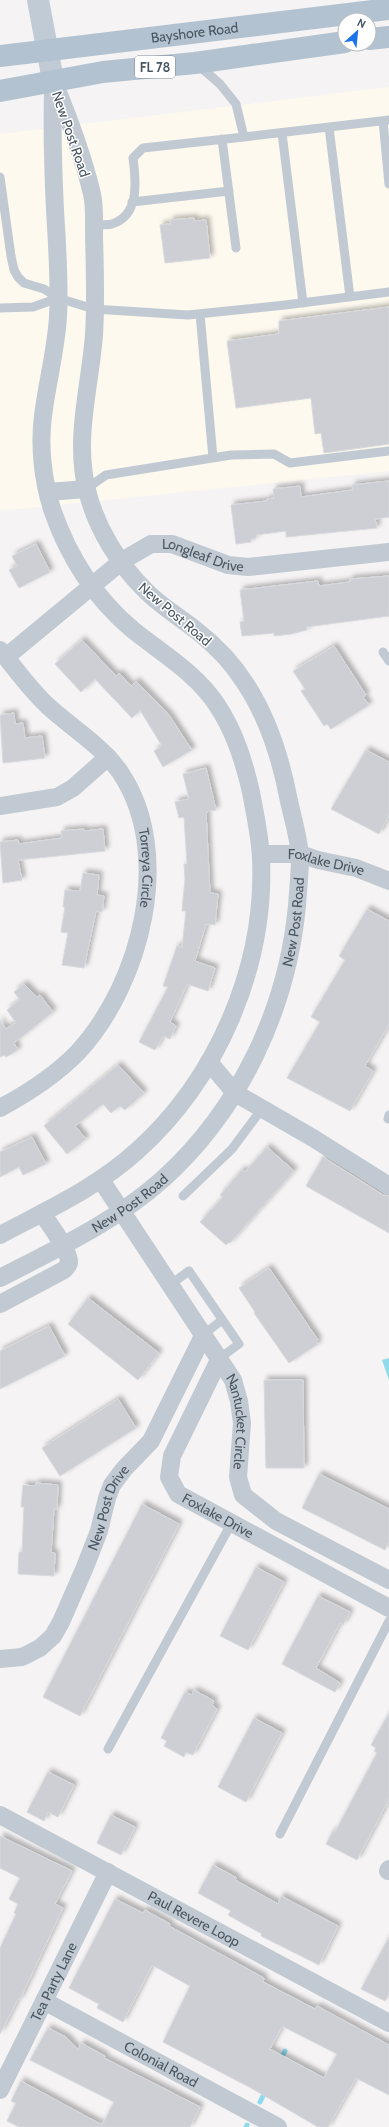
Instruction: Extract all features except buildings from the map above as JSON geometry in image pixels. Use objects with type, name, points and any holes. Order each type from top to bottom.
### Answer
[{"type":"main road","name":"Bayshore Road","points":[[0,56],[389,9]]},
{"type":"main road","points":[[377,38],[389,37]]},
{"type":"main road","name":"Bayshore Road","points":[[0,91],[53,80],[103,72],[195,63],[337,43]]},
{"type":"street","points":[[38,0],[53,80]]},
{"type":"street","name":"New Post Road","points":[[0,1278],[63,1246],[123,1211],[151,1189],[181,1161],[214,1122],[235,1094],[259,1047],[284,981],[295,928],[300,854],[280,758],[265,718],[255,699],[229,663],[202,635],[149,594],[135,580],[105,538],[93,511],[86,489],[82,446],[94,334],[94,225],[92,196],[66,111],[53,80]]},
{"type":"street","name":"New Post Road","points":[[0,1235],[100,1180],[136,1152],[166,1122],[193,1087],[209,1062],[236,1005],[249,963],[259,901],[261,854],[256,816],[246,771],[229,726],[217,704],[201,684],[182,666],[132,628],[106,603],[92,585],[80,569],[68,546],[53,510],[48,492],[42,445],[42,420],[56,333],[58,298],[53,80]]},
{"type":"street","points":[[48,492],[86,489]]},
{"type":"street","name":"Longleaf Drive","points":[[3,653],[122,561],[151,544],[172,544],[228,565],[248,567],[389,552]]},
{"type":"street","name":"Torreya Circle","points":[[0,1108],[41,1083],[78,1052],[107,1012],[127,974],[134,956],[143,918],[146,894],[145,846],[142,822],[137,804],[120,771],[108,757],[48,706],[3,653]]},
{"type":"street","points":[[0,806],[56,797],[72,788],[108,757]]},
{"type":"street","name":"Foxlake Drive","points":[[261,854],[300,854],[318,860],[356,868],[389,881]]},
{"type":"street","points":[[209,1062],[235,1094],[313,1138],[389,1186]]},
{"type":"street","name":"Nantucket Circle","points":[[100,1180],[123,1211],[233,1380],[239,1401],[242,1423],[238,1477],[243,1495],[276,1521],[389,1580]]},
{"type":"street","points":[[0,1304],[64,1270],[69,1262],[63,1246],[42,1213]]},
{"type":"street","name":"New Post Drive","points":[[0,1659],[22,1657],[40,1648],[53,1636],[61,1622],[85,1567],[99,1531],[106,1498],[112,1485],[124,1469],[151,1441],[204,1334]]},
{"type":"street","name":"Foxlake Drive","points":[[220,1358],[172,1456],[169,1477],[178,1494],[231,1524],[389,1608]]},
{"type":"street","name":"Paul Revere Loop","points":[[0,1815],[389,2023]]},
{"type":"street","name":"Tea Party Lane","points":[[0,2090],[108,1872]]},
{"type":"street","name":"Colonial Road","points":[[44,2002],[278,2127]]},
{"type":"lane","points":[[195,63],[220,84],[236,104],[244,136]]},
{"type":"lane","points":[[94,225],[113,224],[128,213],[135,195],[133,158],[143,148],[386,121],[389,184]]},
{"type":"lane","points":[[329,127],[350,297]]},
{"type":"lane","points":[[282,133],[303,303]]},
{"type":"lane","points":[[222,139],[236,248]]},
{"type":"lane","points":[[0,177],[14,270],[24,283],[44,289],[58,298],[94,309],[188,315],[389,292]]},
{"type":"lane","points":[[132,202],[229,192]]},
{"type":"lane","points":[[0,308],[33,307],[58,298]]},
{"type":"lane","points":[[200,314],[213,458]]},
{"type":"lane","points":[[86,489],[106,475],[213,458],[274,454],[290,463],[389,451]]},
{"type":"lane","points":[[383,652],[389,661]]},
{"type":"lane","points":[[183,1196],[232,1149],[261,1110]]},
{"type":"lane","points":[[171,1284],[189,1272],[239,1344],[220,1358]]},
{"type":"lane","points":[[204,1334],[222,1320]]},
{"type":"lane","points":[[108,1749],[231,1524]]},
{"type":"lane","points":[[280,1834],[389,1622]]},
{"type":"shaded area","points":[[389,87],[389,471],[0,511],[0,134]]},
{"type":"water","points":[[389,1358],[389,1380],[382,1360]]},
{"type":"waterway","points":[[280,2061],[285,2051]]},
{"type":"waterway","points":[[260,2102],[266,2090]]}]
